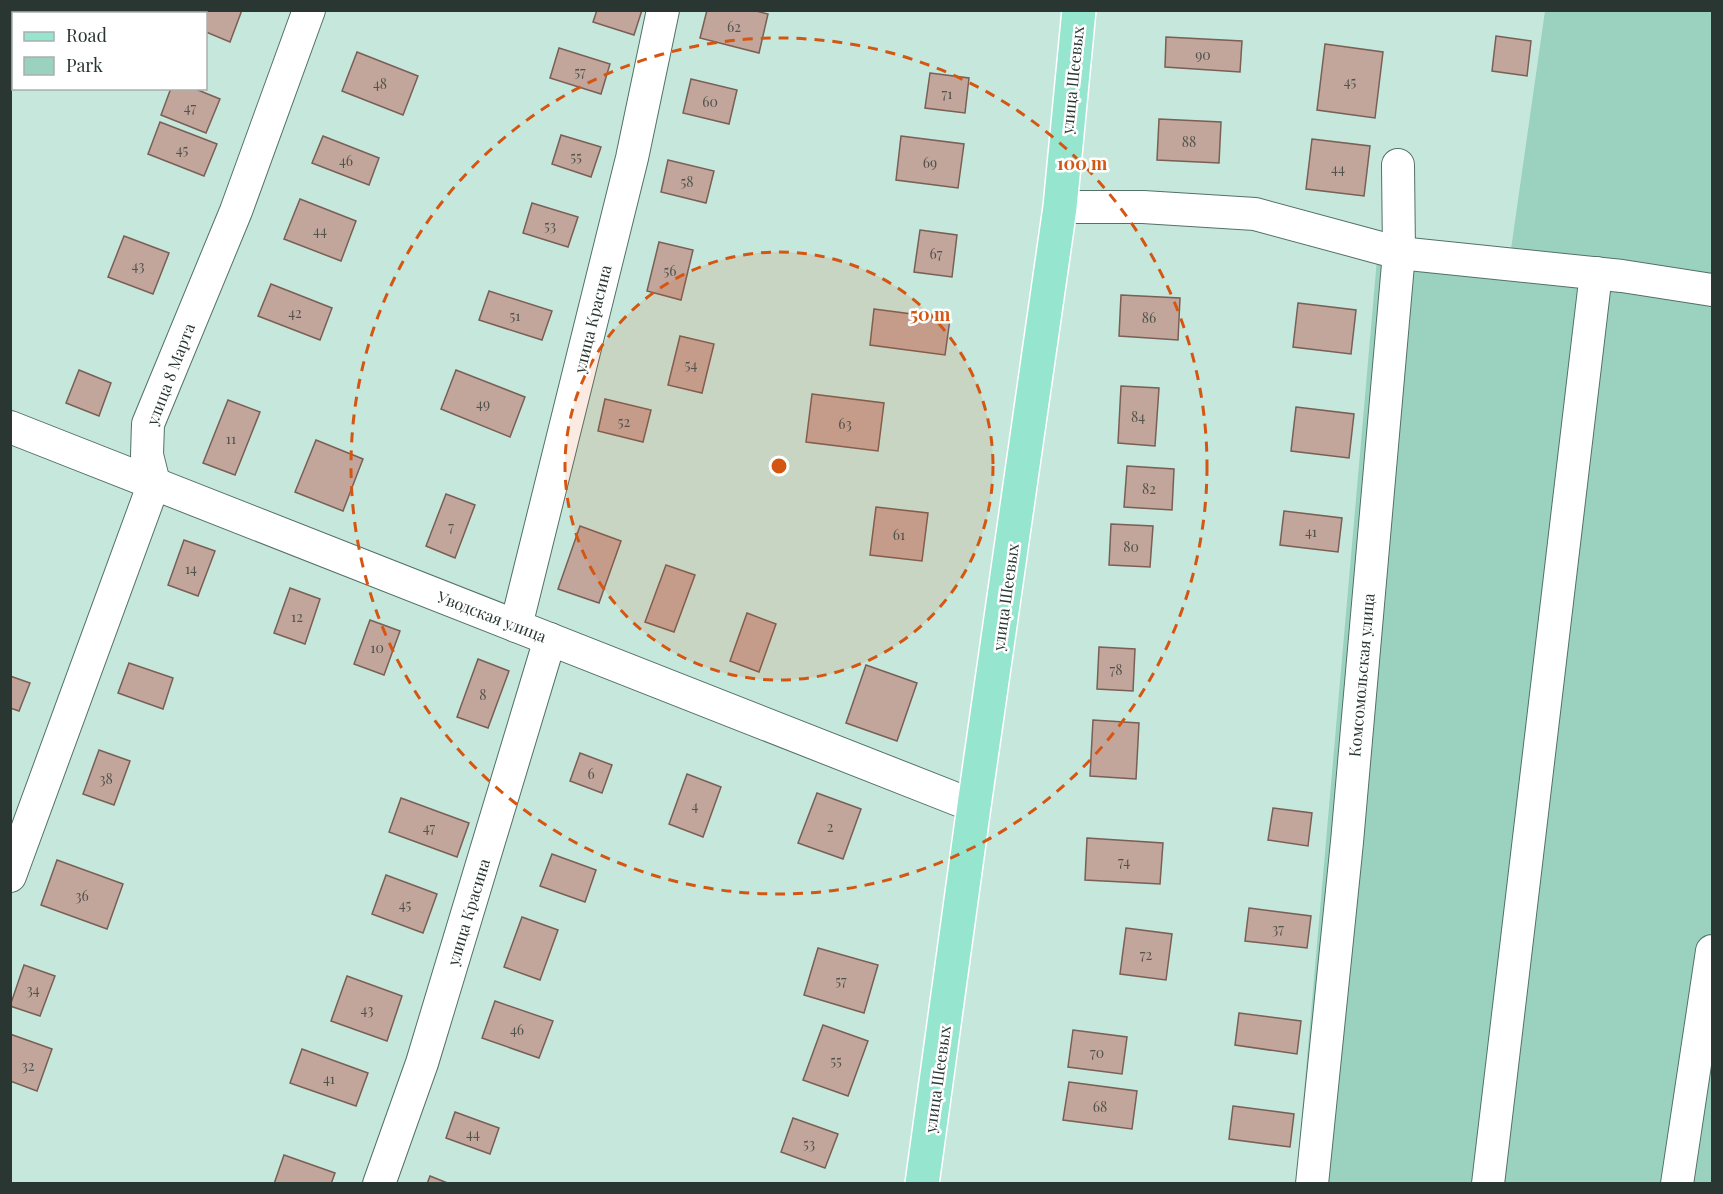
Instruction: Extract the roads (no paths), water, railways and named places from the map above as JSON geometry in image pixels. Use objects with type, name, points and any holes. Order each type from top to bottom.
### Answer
[{"type":"main road","name":"улица Шеевых","points":[[922,1184],[1059,207],[1079,10]]},
{"type":"street","name":"улица 8 Марта","points":[[154,483],[147,455],[148,424],[236,211],[309,10]]},
{"type":"street","name":"улица Красина","points":[[516,626],[632,158],[663,10]]},
{"type":"street","name":"Комсомольская улица","points":[[1312,1184],[1347,842],[1399,253],[1398,165]]},
{"type":"street","points":[[1059,207],[1143,207],[1255,214],[1399,253],[1609,275],[1713,290]]},
{"type":"street","points":[[1488,1184],[1609,275]]},
{"type":"street","name":"Уводская улица","points":[[10,427],[974,806]]},
{"type":"street","points":[[10,876],[154,483]]},
{"type":"street","name":"улица Красина","points":[[379,1184],[422,1063],[550,639]]},
{"type":"street","points":[[1677,1184],[1713,951]]}]
